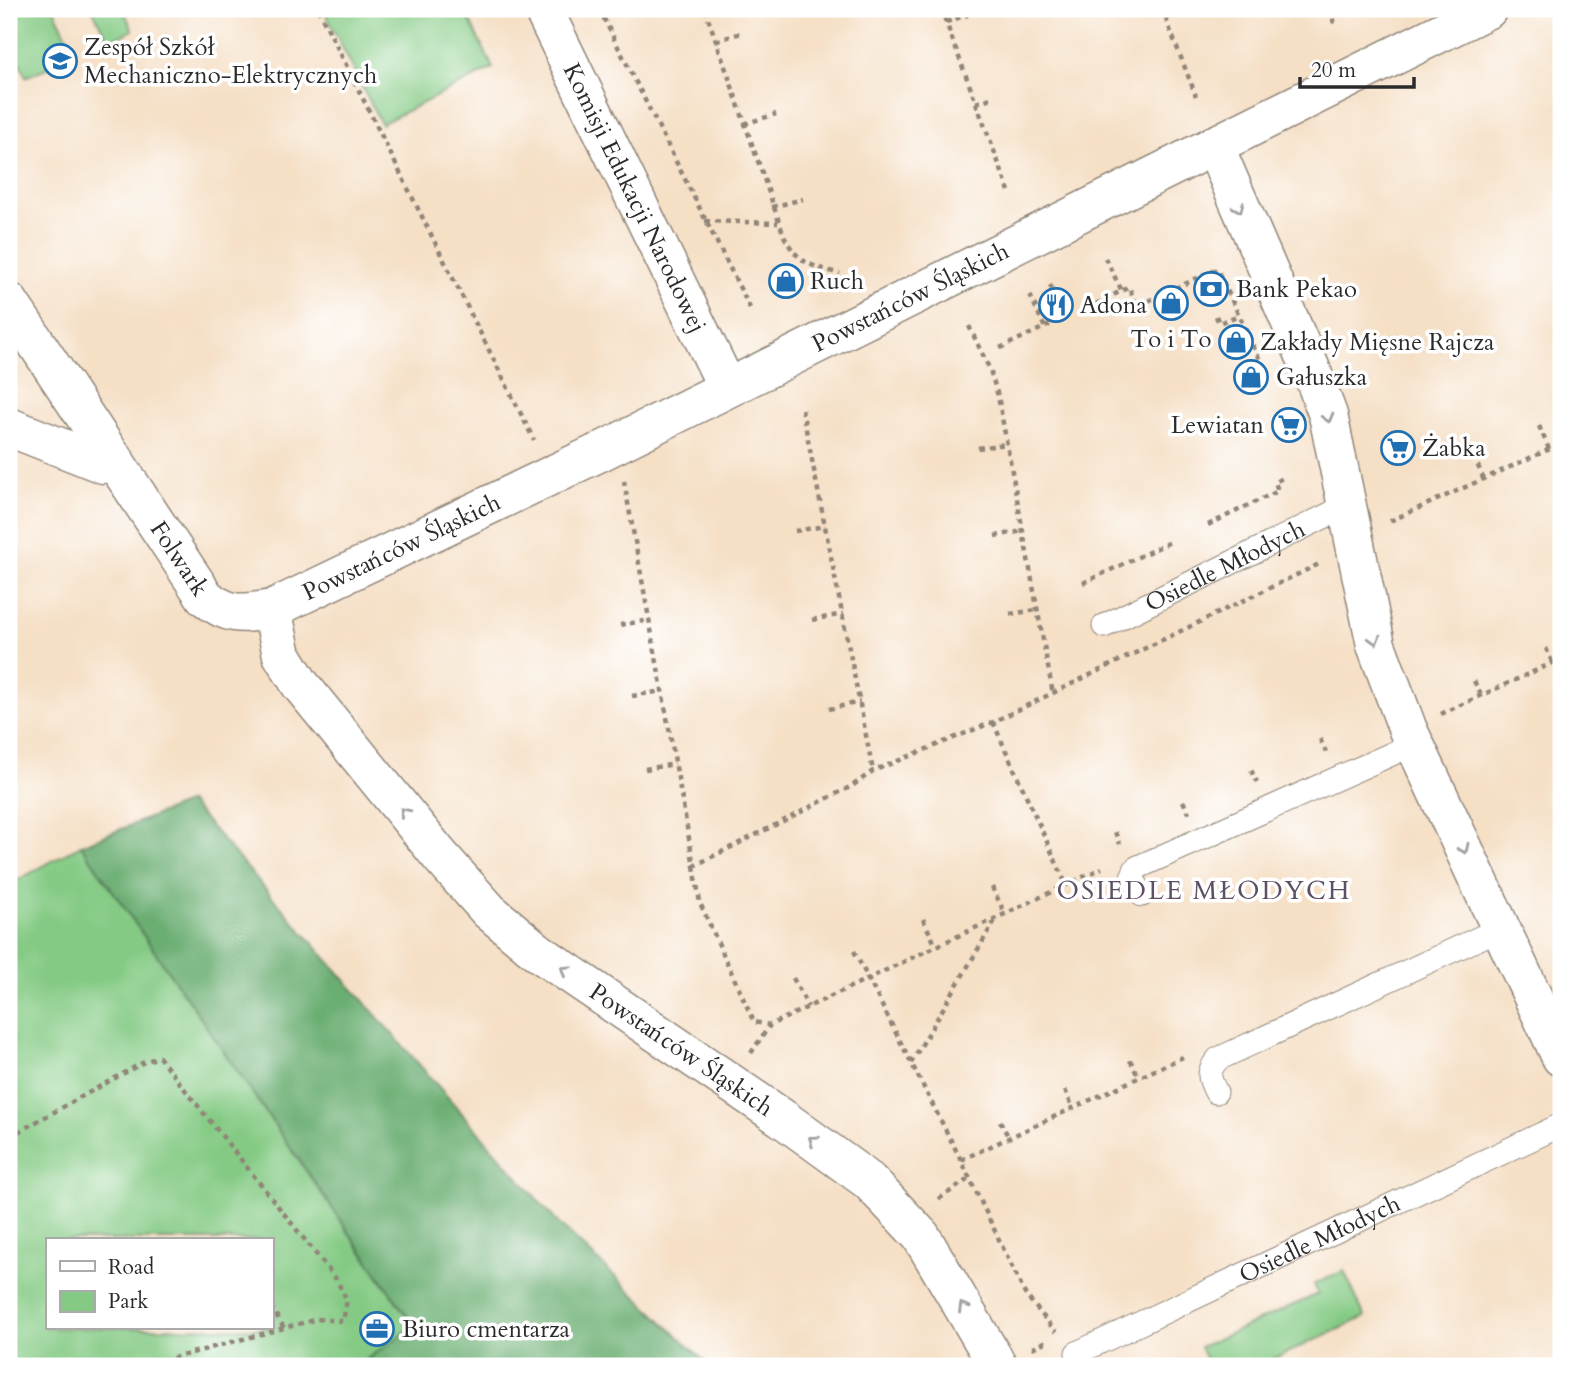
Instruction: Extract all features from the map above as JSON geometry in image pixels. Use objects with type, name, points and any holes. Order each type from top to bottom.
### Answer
[{"type":"street","name":"Komisji Edukacji Narodowej","points":[[543,9],[727,387]]},
{"type":"street","name":"Powstańców Śląskich","points":[[1013,1358],[921,1236],[869,1181],[782,1118],[538,952],[489,911],[440,856],[300,684],[282,655],[272,609],[380,560],[1488,9]]},
{"type":"street","points":[[1214,145],[1328,415],[1346,506],[1368,535],[1376,645],[1411,737],[1561,1057]]},
{"type":"street","name":"Folwark","points":[[9,302],[205,597],[225,612],[250,613],[272,609]]},
{"type":"street","points":[[9,427],[103,464],[116,460]]},
{"type":"lane","name":"Osiedle Młodych","points":[[1104,626],[1346,506]]},
{"type":"lane","points":[[1142,895],[1132,877],[1136,868],[1411,737]]},
{"type":"lane","points":[[1216,1092],[1209,1070],[1218,1059],[1501,928]]},
{"type":"lane","name":"Osiedle Młodych","points":[[1077,1353],[1561,1125]]},
{"type":"path","points":[[318,9],[537,447]]},
{"type":"path","points":[[599,9],[751,310]]},
{"type":"path","points":[[705,9],[772,207],[793,254],[802,262],[840,274]]},
{"type":"path","points":[[941,9],[1009,191]]},
{"type":"path","points":[[1162,9],[1196,96]]},
{"type":"path","points":[[1330,9],[1335,27]]},
{"type":"path","points":[[1380,9],[1380,19]]},
{"type":"path","points":[[1166,18],[1185,10]]},
{"type":"path","points":[[946,22],[968,15]]},
{"type":"path","points":[[716,41],[741,33]]},
{"type":"path","points":[[976,103],[994,97]]},
{"type":"path","points":[[744,124],[776,114]]},
{"type":"path","points":[[772,207],[803,199]]},
{"type":"path","points":[[705,221],[778,223]]},
{"type":"path","points":[[1105,258],[1122,291]]},
{"type":"path","points":[[1096,304],[1129,287],[1138,306],[1199,280],[1217,269],[1267,375],[1277,371]]},
{"type":"path","points":[[1050,285],[1056,298]]},
{"type":"path","points":[[1030,295],[1045,328]]},
{"type":"path","points":[[1216,316],[1219,323],[1238,315]]},
{"type":"path","points":[[1000,348],[1060,320]]},
{"type":"path","points":[[969,326],[990,370],[1007,444],[1053,694]]},
{"type":"path","points":[[802,409],[873,771]]},
{"type":"path","points":[[1539,426],[1549,449]]},
{"type":"path","points":[[978,448],[1007,444]]},
{"type":"path","points":[[694,866],[852,786],[873,771],[993,722],[1053,694],[1483,478],[1561,444]]},
{"type":"path","points":[[1474,456],[1483,478]]},
{"type":"path","points":[[1208,525],[1278,491],[1275,482],[1284,477]]},
{"type":"path","points":[[625,482],[700,903],[754,1022],[770,1025]]},
{"type":"path","points":[[794,531],[825,526]]},
{"type":"path","points":[[995,536],[1023,531]]},
{"type":"path","points":[[1083,583],[1170,542]]},
{"type":"path","points":[[1010,614],[1037,610]]},
{"type":"path","points":[[812,620],[843,614]]},
{"type":"path","points":[[620,625],[650,620]]},
{"type":"path","points":[[1546,648],[1552,662]]},
{"type":"path","points":[[1411,737],[1481,695],[1561,659]]},
{"type":"path","points":[[1474,681],[1481,695]]},
{"type":"path","points":[[632,696],[662,691]]},
{"type":"path","points":[[829,709],[860,702]]},
{"type":"path","points":[[993,722],[1066,884]]},
{"type":"path","points":[[645,769],[675,764]]},
{"type":"path","points":[[744,1063],[770,1025],[1115,863]]},
{"type":"path","points":[[992,887],[1005,914]]},
{"type":"path","points":[[910,1064],[997,917]]},
{"type":"path","points":[[923,919],[936,946]]},
{"type":"path","points":[[853,951],[970,1178],[1025,1294],[1045,1321],[1060,1335],[1013,1358]]},
{"type":"path","points":[[793,978],[808,1007]]},
{"type":"path","points":[[9,1137],[144,1062],[159,1057],[336,1279],[346,1300],[343,1321],[317,1319],[144,1366]]},
{"type":"path","points":[[1130,1060],[1139,1078]]},
{"type":"path","points":[[1065,1090],[1073,1108]]},
{"type":"path","points":[[1000,1121],[1009,1138]]},
{"type":"path","points":[[938,1199],[970,1178]]},
{"type":"path","points":[[273,1310],[284,1328]]},
{"type":"green space","points":[[9,9],[54,9],[76,55],[26,77],[9,39]]},
{"type":"green space","points":[[92,9],[123,9],[133,30],[109,42]]},
{"type":"green space","points":[[323,9],[464,9],[493,68],[381,124]]},
{"type":"green space","points":[[189,802],[559,1224],[710,1366],[383,1366],[366,1360],[414,1326],[81,845]]},
{"type":"green space","points":[[81,845],[414,1327],[356,1366],[9,1366],[9,885]]},
{"type":"green space","points":[[1344,1271],[1365,1317],[1258,1366],[1209,1366],[1200,1347],[1318,1294],[1314,1284]]},
{"type":"place","name":"Zespół Szkół Mechaniczno-Elektrycznych","points":[[60,61]]},
{"type":"place","name":"Ruch","points":[[786,281]]},
{"type":"place","name":"Bank Pekao","points":[[1211,289]]},
{"type":"place","name":"To i To","points":[[1171,303]]},
{"type":"place","name":"Adona","points":[[1056,305]]},
{"type":"place","name":"Zakłady Mięsne Rajcza","points":[[1236,342]]},
{"type":"place","name":"Gałuszka","points":[[1251,377]]},
{"type":"place","name":"Lewiatan","points":[[1289,425]]},
{"type":"place","name":"Żabka","points":[[1398,448]]},
{"type":"place","name":"Biuro cmentarza","points":[[377,1329]]},
{"type":"district","name":"OSIEDLE MŁODYCH","points":[[1204,890]]}]
